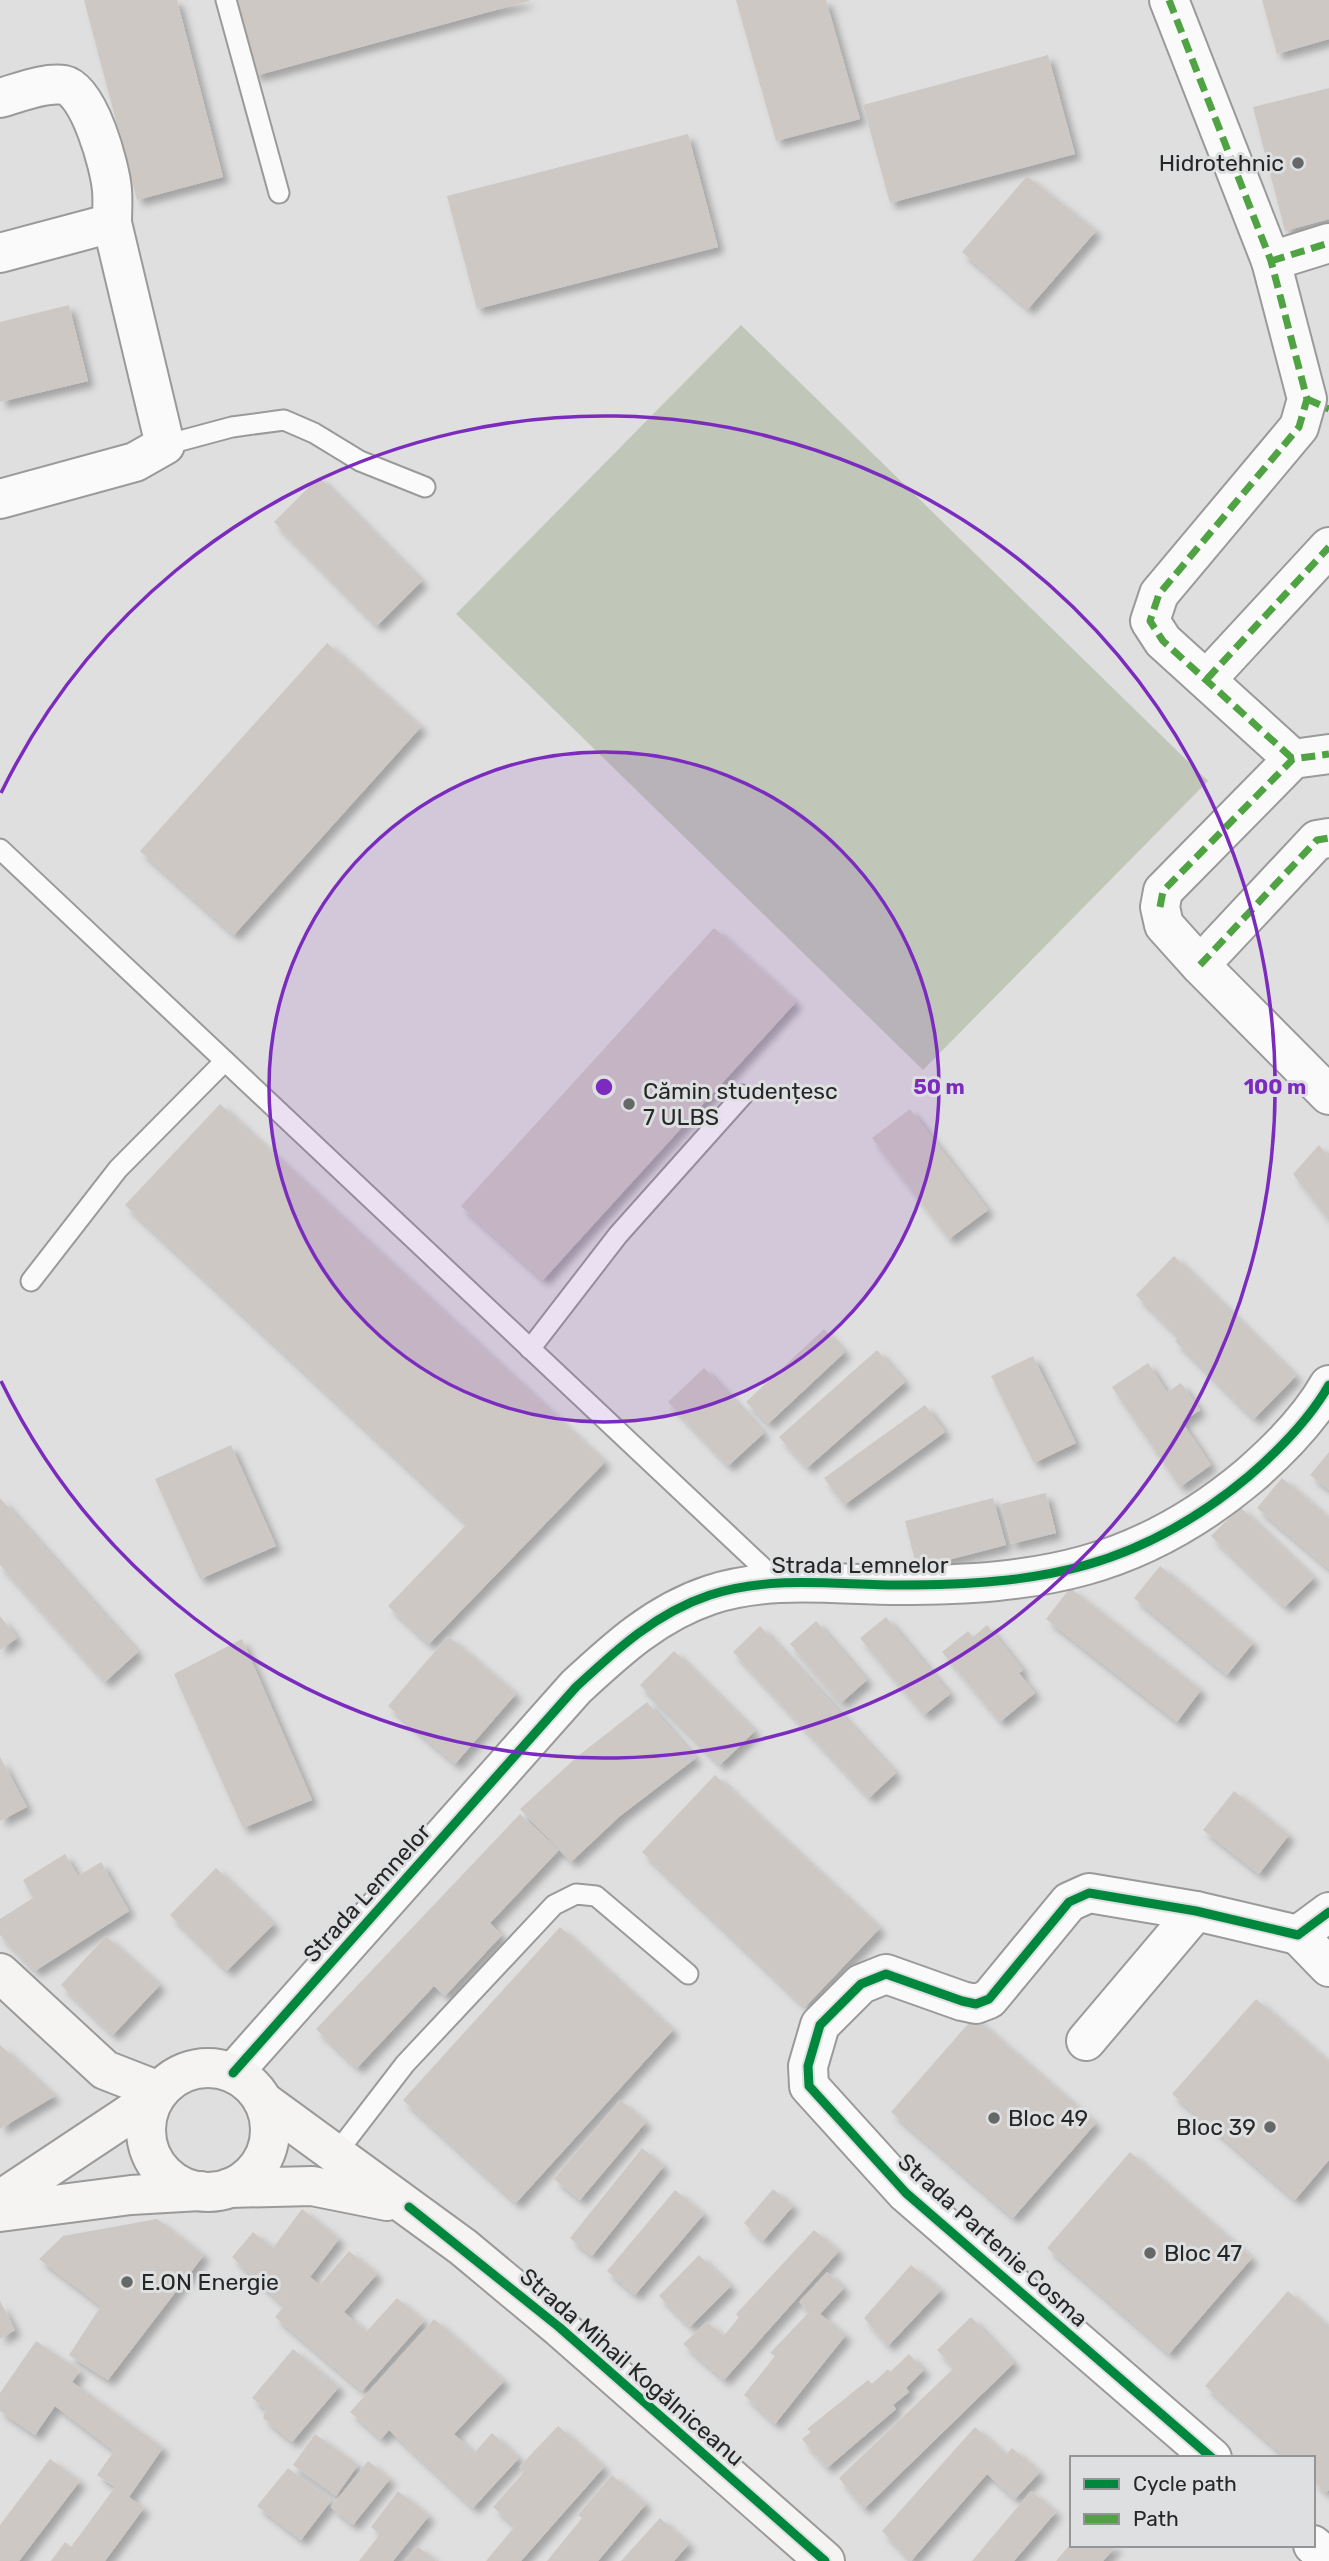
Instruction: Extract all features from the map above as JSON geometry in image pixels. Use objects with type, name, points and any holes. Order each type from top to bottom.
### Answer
[{"type":"main road","points":[[0,1973],[106,2070],[157,2094]]},
{"type":"main road","points":[[0,2200],[157,2094],[174,2078],[192,2070],[213,2068],[233,2073],[250,2084],[263,2101],[409,2207]]},
{"type":"main road","points":[[157,2094],[146,2126],[147,2144],[154,2161],[166,2176],[214,2190],[247,2178],[261,2162],[269,2142],[270,2121],[263,2101]]},
{"type":"main road","name":"Strada Mihail Kogălniceanu","points":[[0,2212],[131,2194],[313,2186],[409,2207],[559,2327],[825,2561]]},
{"type":"street","points":[[1169,0],[1270,261],[1318,404],[1159,594],[1150,621],[1163,641],[1208,679],[1311,756],[1163,891],[1160,907],[1164,925],[1329,1095]]},
{"type":"street","points":[[0,98],[49,85],[65,85],[77,92],[87,104],[112,188],[112,223],[164,445],[135,461],[0,499]]},
{"type":"street","points":[[0,253],[112,223]]},
{"type":"street","points":[[1270,261],[1329,243]]},
{"type":"street","points":[[1208,679],[1329,547]]},
{"type":"street","points":[[1200,965],[1317,840],[1329,838]]},
{"type":"street","name":"Strada Lemnelor","points":[[233,2073],[576,1687],[625,1641],[674,1608],[713,1594],[777,1581],[822,1585],[1011,1581],[1052,1576],[1110,1560],[1171,1531],[1221,1499],[1278,1451],[1329,1385]]},
{"type":"street","name":"Strada Partenie Cosma","points":[[1210,2456],[906,2193],[809,2086],[808,2066],[820,2025],[861,1984],[886,1974],[976,2004],[989,1999],[1069,1902],[1089,1893],[1196,1910],[1298,1935]]},
{"type":"street","points":[[1086,2041],[1196,1910]]},
{"type":"street","points":[[1329,1912],[1298,1935],[1329,1966]]},
{"type":"street","points":[[1315,2547],[1329,2559]]},
{"type":"lane","points":[[226,0],[279,193]]},
{"type":"lane","points":[[164,445],[232,427],[284,420],[314,433],[360,461],[425,487]]},
{"type":"lane","points":[[0,849],[777,1581]]},
{"type":"lane","points":[[31,1281],[118,1169],[225,1061]]},
{"type":"lane","points":[[530,1349],[618,1235],[743,1095]]},
{"type":"lane","points":[[335,2155],[405,2064],[554,1905],[576,1894],[596,1896],[688,1974]]},
{"type":"green space","points":[[741,325],[1208,781],[923,1070],[456,614]]},
{"type":"building","points":[[84,0],[177,0],[223,177],[137,200]]},
{"type":"building","points":[[234,0],[529,0],[529,1],[255,76]]},
{"type":"building","points":[[736,0],[826,0],[860,119],[776,141]]},
{"type":"building","points":[[1262,0],[1329,0],[1329,39],[1277,54]]},
{"type":"building","points":[[1048,55],[1075,154],[890,203],[863,105]]},
{"type":"building","name":"Hidrotehnic","points":[[1329,88],[1329,219],[1285,231],[1253,107]]},
{"type":"building","points":[[688,134],[718,247],[477,309],[447,196]]},
{"type":"building","points":[[1027,176],[1096,231],[1028,309],[962,252]]},
{"type":"building","points":[[69,305],[88,381],[0,402],[0,322]]},
{"type":"building","points":[[319,477],[422,581],[377,626],[274,522]]},
{"type":"building","points":[[327,643],[421,727],[234,935],[140,851]]},
{"type":"building","name":"Cămin studențesc 7 ULBS","points":[[714,928],[796,1002],[543,1280],[461,1206]]},
{"type":"building","points":[[220,1104],[605,1462],[429,1644],[388,1606],[467,1524],[125,1205]]},
{"type":"building","points":[[910,1109],[988,1210],[949,1239],[872,1138]]},
{"type":"building","points":[[1319,1145],[1329,1157],[1329,1220],[1293,1174]]},
{"type":"building","points":[[1174,1256],[1296,1376],[1254,1419],[1175,1341],[1179,1337],[1136,1295]]},
{"type":"building","points":[[824,1329],[845,1352],[768,1424],[746,1402]]},
{"type":"building","points":[[877,1350],[905,1382],[807,1468],[779,1437]]},
{"type":"building","points":[[1033,1356],[1076,1443],[1034,1463],[991,1376]]},
{"type":"building","points":[[1148,1363],[1167,1392],[1181,1383],[1200,1410],[1182,1422],[1211,1465],[1180,1487],[1112,1387]]},
{"type":"building","points":[[704,1368],[764,1433],[728,1466],[668,1402]]},
{"type":"building","points":[[925,1405],[945,1432],[844,1505],[824,1478]]},
{"type":"building","points":[[231,1445],[276,1546],[200,1579],[155,1479]]},
{"type":"building","points":[[1329,1452],[1329,1490],[1310,1475]]},
{"type":"building","points":[[1282,1478],[1329,1518],[1329,1569],[1257,1508]]},
{"type":"building","points":[[1046,1493],[1056,1533],[1011,1544],[1001,1504]]},
{"type":"building","points":[[0,1498],[138,1652],[105,1682],[0,1565]]},
{"type":"building","points":[[993,1498],[1006,1545],[917,1568],[905,1521]]},
{"type":"building","points":[[1240,1507],[1314,1578],[1285,1607],[1211,1536]]},
{"type":"building","points":[[1160,1566],[1253,1643],[1227,1675],[1134,1598]]},
{"type":"building","points":[[1070,1588],[1201,1690],[1177,1722],[1046,1619]]},
{"type":"building","points":[[0,1616],[17,1638],[0,1650]]},
{"type":"building","points":[[886,1617],[950,1694],[924,1715],[860,1638]]},
{"type":"building","points":[[816,1621],[867,1680],[841,1703],[790,1644]]},
{"type":"building","points":[[987,1625],[1023,1670],[1019,1673],[1035,1693],[1000,1722],[942,1652],[968,1631],[973,1637]]},
{"type":"building","points":[[760,1626],[896,1773],[869,1798],[733,1652]]},
{"type":"building","points":[[448,1636],[516,1694],[455,1764],[388,1706]]},
{"type":"building","points":[[242,1639],[312,1800],[243,1828],[174,1674]]},
{"type":"building","points":[[674,1651],[755,1731],[720,1765],[640,1685]]},
{"type":"building","points":[[647,1702],[696,1758],[620,1816],[571,1862],[520,1809],[578,1756]]},
{"type":"building","points":[[0,1757],[27,1807],[0,1821]]},
{"type":"building","points":[[715,1775],[880,1928],[805,2007],[642,1852]]},
{"type":"building","points":[[1234,1791],[1289,1835],[1259,1874],[1203,1830]]},
{"type":"building","points":[[520,1814],[559,1850],[490,1923],[502,1935],[445,1996],[434,1986],[357,2068],[316,2029]]},
{"type":"building","points":[[65,1854],[78,1876],[101,1862],[129,1911],[35,1971],[0,1935],[0,1919],[33,1898],[23,1880]]},
{"type":"building","points":[[216,1868],[274,1924],[227,1971],[170,1915]]},
{"type":"building","points":[[560,1927],[673,2030],[516,2203],[403,2100]]},
{"type":"building","points":[[106,1936],[160,1985],[113,2035],[61,1985]]},
{"type":"building","name":"Bloc 39","points":[[1256,1999],[1329,2062],[1329,2160],[1295,2200],[1172,2094]]},
{"type":"building","name":"Bloc 49","points":[[974,2017],[1096,2123],[1013,2218],[891,2112]]},
{"type":"building","points":[[0,2045],[55,2096],[0,2129]]},
{"type":"building","points":[[620,2100],[646,2122],[580,2200],[554,2179]]},
{"type":"building","points":[[642,2148],[664,2166],[592,2256],[570,2238]]},
{"type":"building","name":"Bloc 47","points":[[1130,2152],[1252,2258],[1169,2354],[1047,2248]]},
{"type":"building","points":[[773,2189],[793,2206],[763,2241],[744,2223]]},
{"type":"building","points":[[675,2190],[704,2214],[635,2295],[607,2271]]},
{"type":"building","points":[[302,2209],[339,2239],[310,2277],[320,2285],[349,2251],[377,2274],[344,2312],[366,2332],[397,2298],[424,2321],[362,2391],[275,2317],[284,2306],[232,2257],[253,2232],[273,2248]]},
{"type":"building","name":"E.ON Energie","points":[[157,2219],[204,2255],[108,2380],[69,2355],[101,2306],[39,2259],[63,2236]]},
{"type":"building","points":[[814,2230],[839,2251],[724,2380],[683,2344],[707,2322],[724,2336],[739,2317],[736,2314]]},
{"type":"building","points":[[699,2255],[731,2286],[690,2327],[659,2296]]},
{"type":"building","points":[[911,2265],[941,2290],[888,2346],[864,2318]]},
{"type":"building","points":[[827,2272],[844,2288],[820,2314],[846,2335],[775,2424],[744,2395],[775,2356],[770,2353],[809,2312],[799,2302]]},
{"type":"building","points":[[1288,2291],[1329,2327],[1329,2490],[1326,2493],[1315,2483],[1315,2456],[1284,2456],[1205,2386]]},
{"type":"building","points":[[0,2301],[15,2330],[0,2339]]},
{"type":"building","points":[[971,2317],[1014,2363],[864,2509],[839,2478],[954,2368],[937,2350]]},
{"type":"building","points":[[434,2319],[504,2381],[454,2434],[474,2453],[492,2433],[519,2458],[473,2508],[389,2430],[381,2439],[350,2412]]},
{"type":"building","points":[[36,2341],[80,2371],[72,2382],[163,2448],[129,2497],[144,2508],[105,2561],[51,2561],[65,2542],[71,2547],[115,2487],[97,2475],[114,2451],[55,2406],[35,2435],[0,2411],[0,2393]]},
{"type":"building","points":[[293,2349],[339,2387],[292,2442],[263,2418],[266,2409],[252,2398]]},
{"type":"building","points":[[909,2354],[924,2370],[906,2388],[909,2392],[893,2405],[896,2409],[827,2468],[802,2439],[811,2432],[807,2429],[868,2380],[872,2384]]},
{"type":"building","points":[[558,2426],[604,2467],[521,2561],[486,2561],[515,2526],[493,2507],[524,2472],[519,2467]]},
{"type":"building","points":[[975,2427],[1006,2455],[1012,2448],[1040,2472],[1015,2499],[987,2474],[911,2561],[882,2531]]},
{"type":"building","points":[[315,2434],[358,2465],[336,2496],[293,2465]]},
{"type":"building","points":[[50,2459],[80,2481],[19,2561],[0,2561],[0,2525]]},
{"type":"building","points":[[368,2461],[390,2479],[353,2525],[331,2507]]},
{"type":"building","points":[[288,2468],[331,2501],[301,2540],[257,2506]]},
{"type":"building","points":[[612,2475],[646,2504],[598,2561],[547,2561],[582,2518],[578,2515]]},
{"type":"building","points":[[398,2491],[429,2516],[393,2561],[359,2561],[380,2534],[371,2527]]},
{"type":"building","points":[[1031,2491],[1056,2512],[1014,2561],[972,2561]]},
{"type":"building","points":[[660,2518],[689,2544],[674,2561],[621,2561]]},
{"type":"building","points":[[1070,2544],[1070,2547],[1115,2547],[1103,2561],[1056,2561]]},
{"type":"building","points":[[417,2546],[436,2561],[405,2561]]},
{"type":"marked path","points":[[1169,0],[1271,261],[1307,399],[1299,427],[1159,594],[1150,621],[1163,641],[1293,759]]},
{"type":"marked path","points":[[1271,261],[1329,243]]},
{"type":"marked path","points":[[1307,399],[1329,409]]},
{"type":"marked path","points":[[1207,679],[1329,547]]},
{"type":"marked path","points":[[1160,907],[1163,891],[1293,759],[1329,754]]},
{"type":"marked path","points":[[1200,965],[1317,840],[1329,838]]},
{"type":"cycle path","points":[[233,2073],[576,1687],[622,1646],[655,1622],[710,1595],[756,1585],[804,1582],[899,1585],[997,1581],[1042,1575],[1085,1565],[1126,1551],[1167,1532],[1208,1507],[1249,1476],[1293,1434],[1329,1385]]},
{"type":"cycle path","points":[[1210,2456],[906,2193],[809,2086],[808,2066],[820,2025],[861,1984],[886,1974],[962,2001],[976,2004],[989,1999],[1069,1902],[1089,1893],[1196,1911],[1298,1935],[1329,1912]]},
{"type":"cycle path","points":[[409,2207],[559,2327],[825,2561]]},
{"type":"place","name":"Hidrotehnic","points":[[1298,163]]},
{"type":"place","name":"Cămin studențesc 7 ULBS","points":[[629,1104]]},
{"type":"place","name":"Bloc 49","points":[[994,2118]]},
{"type":"place","name":"Bloc 39","points":[[1270,2127]]},
{"type":"place","name":"Bloc 47","points":[[1150,2253]]},
{"type":"place","name":"E.ON Energie","points":[[127,2282]]}]
